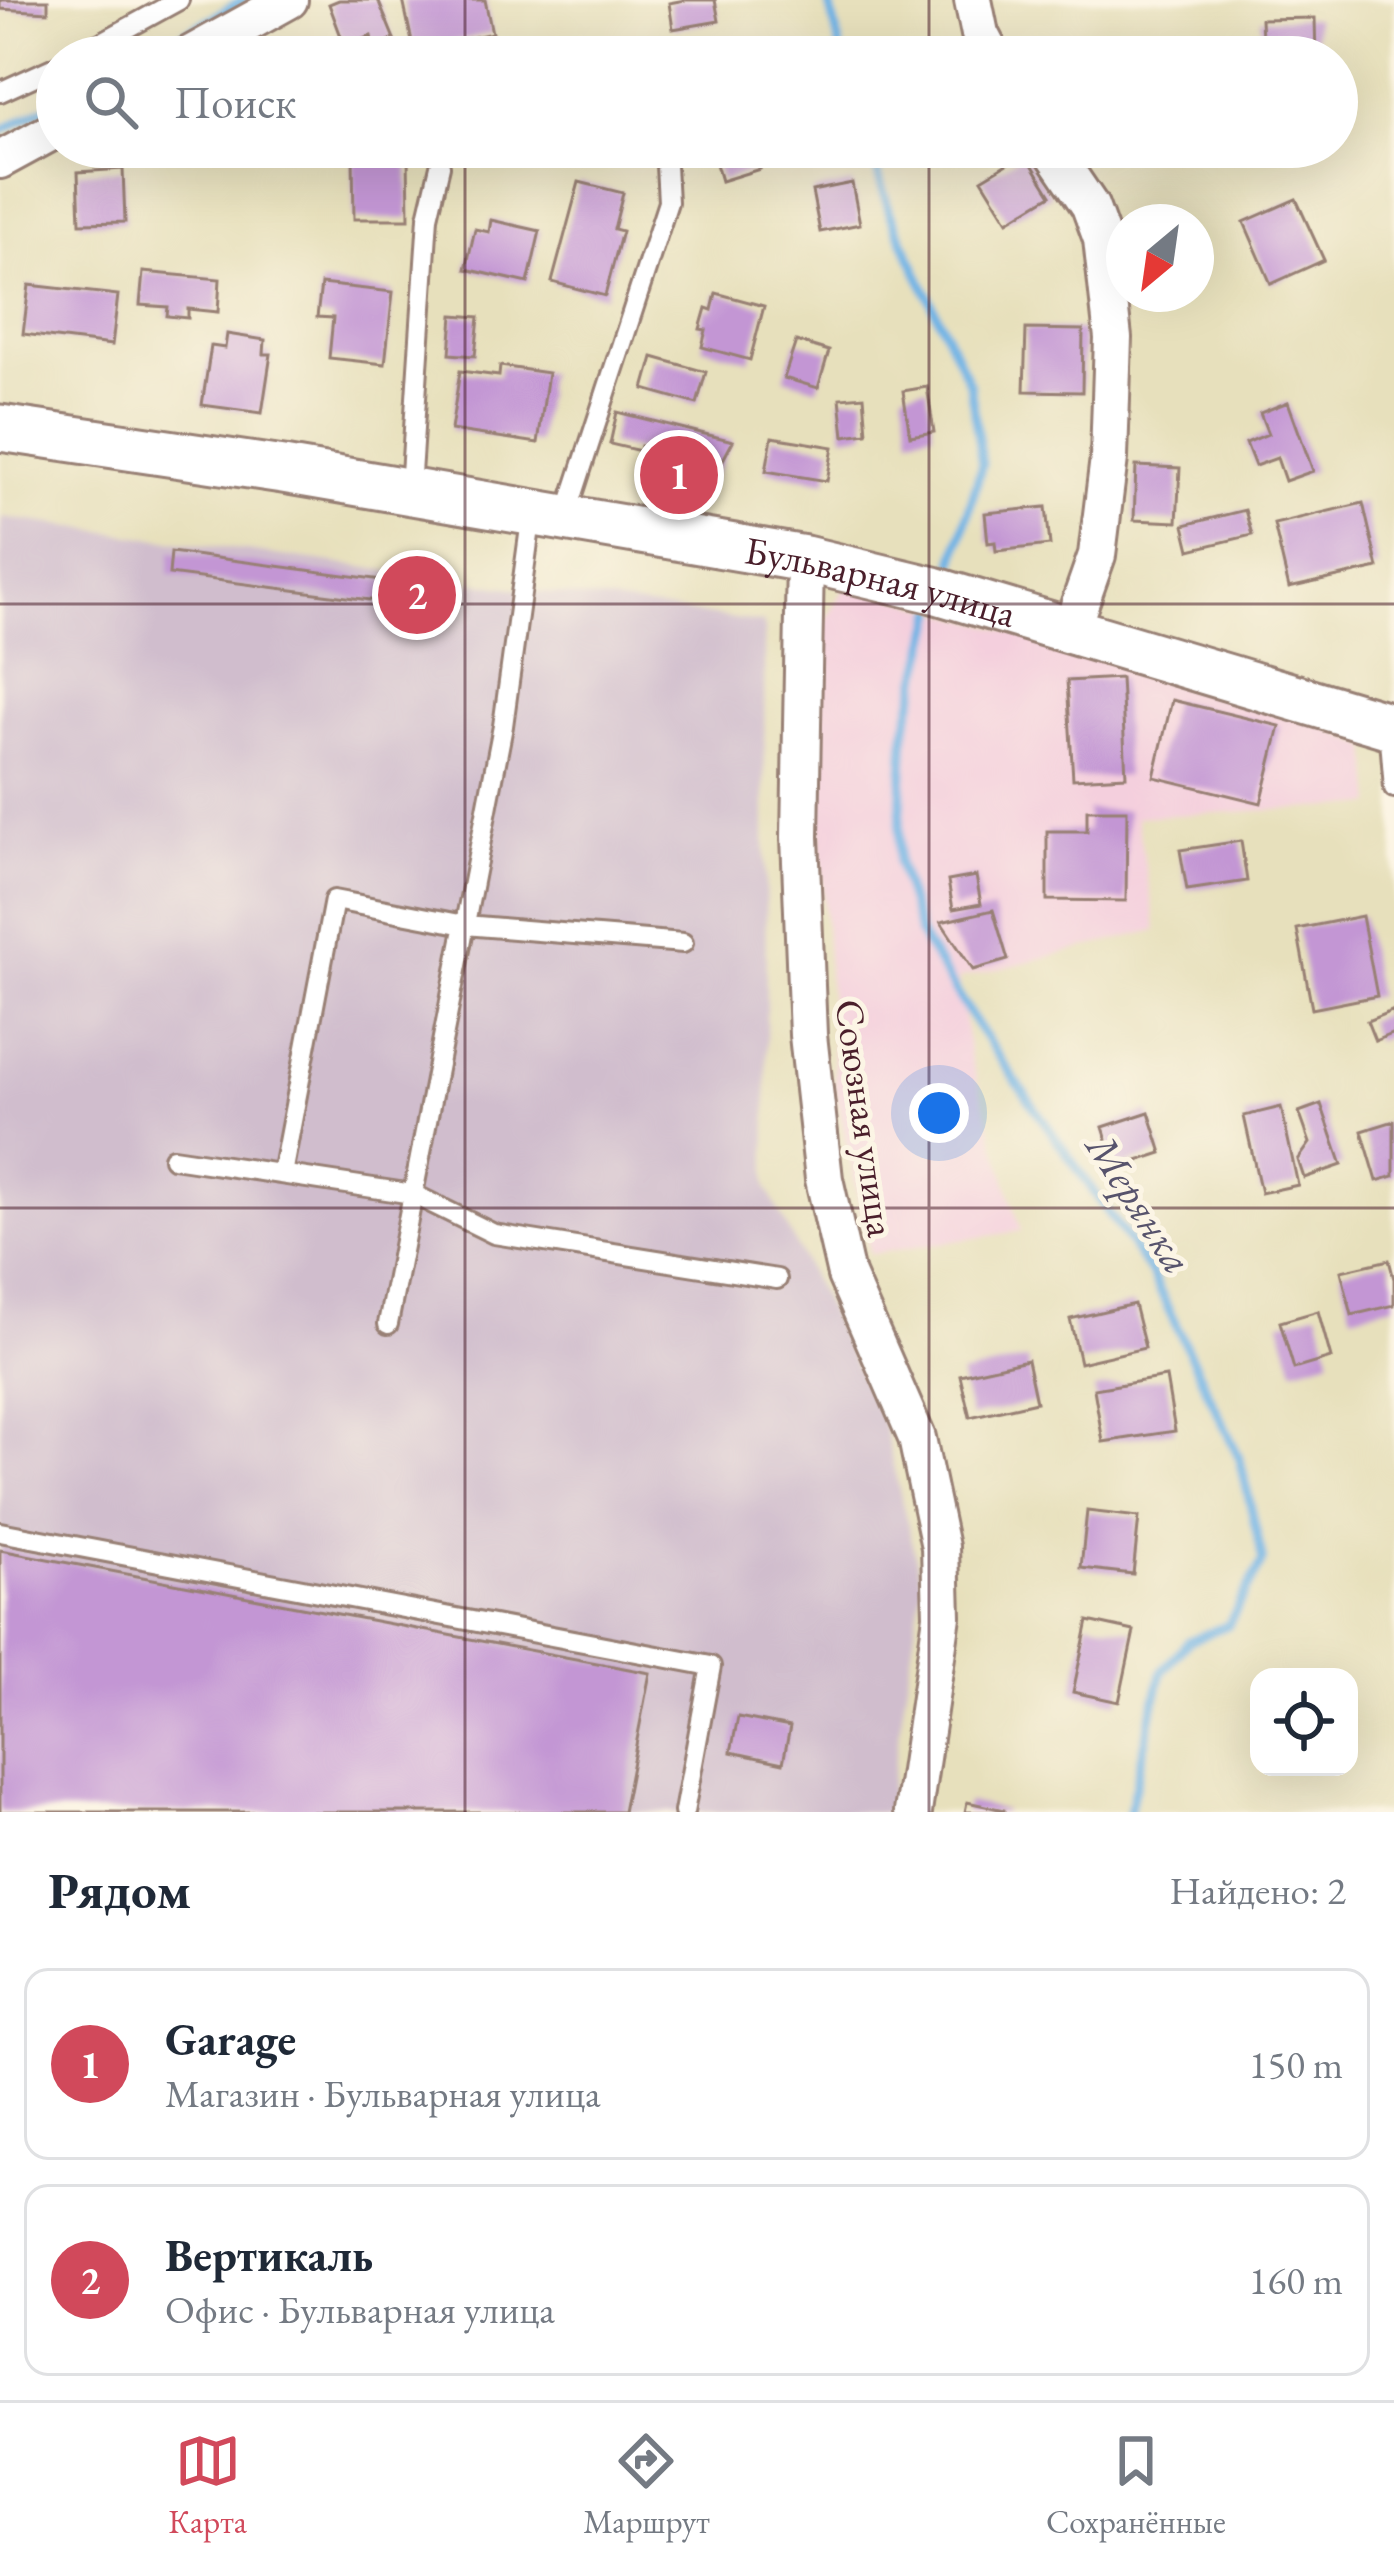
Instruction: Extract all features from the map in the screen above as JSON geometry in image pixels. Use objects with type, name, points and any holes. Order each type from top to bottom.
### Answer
[{"type":"street","points":[[224,36],[289,0]]},
{"type":"street","points":[[973,0],[981,36]]},
{"type":"street","points":[[0,160],[36,140]]},
{"type":"street","points":[[1064,168],[1090,206],[1102,239],[1113,338],[1109,458],[1097,555],[1071,629]]},
{"type":"street","name":"Бульварная улица","points":[[0,428],[805,559],[934,590],[1392,726]]},
{"type":"street","name":"Союзная улица","points":[[805,559],[800,837],[808,1035],[824,1179],[846,1275],[916,1438],[940,1547],[942,1616],[913,1812]]},
{"type":"lane","points":[[114,36],[178,0]]},
{"type":"lane","points":[[0,92],[36,76]]},
{"type":"lane","points":[[410,492],[428,217],[440,168]]},
{"type":"lane","points":[[388,1324],[502,726],[548,516],[668,202],[666,168]]},
{"type":"lane","points":[[1392,726],[1394,788]]},
{"type":"lane","points":[[282,1174],[334,900],[465,925],[683,943]]},
{"type":"lane","points":[[173,1157],[413,1194],[494,1234],[777,1279]]},
{"type":"lane","points":[[0,1532],[711,1666],[684,1812]]},
{"type":"shaded area","points":[[2,517],[764,623],[767,1187],[882,1420],[922,1583],[887,1812],[0,1812]]},
{"type":"shaded area","points":[[847,584],[1304,717],[1369,747],[1374,805],[1136,817],[1157,930],[958,979],[970,1056],[1021,1231],[870,1254],[835,1088],[818,806],[821,629]]},
{"type":"building","points":[[0,0],[48,0],[48,12],[0,9]]},
{"type":"building","points":[[378,0],[393,36],[341,36],[329,4]]},
{"type":"building","points":[[403,0],[485,0],[492,33],[411,36]]},
{"type":"building","points":[[715,0],[719,21],[673,29],[669,3]]},
{"type":"building","points":[[1315,18],[1315,36],[1262,36],[1261,19]]},
{"type":"building","points":[[353,168],[408,168],[409,219],[354,219]]},
{"type":"building","points":[[717,168],[760,168],[760,169],[721,181]]},
{"type":"building","points":[[1000,168],[1034,168],[1051,195],[1008,221],[982,179]]},
{"type":"building","points":[[123,169],[125,222],[80,223],[78,172]]},
{"type":"building","points":[[579,182],[623,193],[614,229],[622,231],[605,296],[552,282]]},
{"type":"building","points":[[852,183],[860,224],[820,232],[812,191]]},
{"type":"building","points":[[1296,199],[1324,260],[1271,284],[1244,222]]},
{"type":"building","points":[[491,220],[540,231],[528,283],[466,269],[475,229],[489,232]]},
{"type":"building","points":[[143,272],[220,279],[218,312],[188,309],[188,318],[167,316],[168,307],[140,305]]},
{"type":"building","points":[[321,284],[393,292],[385,364],[329,358],[333,318],[317,317]]},
{"type":"building","points":[[29,285],[118,295],[112,345],[23,334]]},
{"type":"building","points":[[716,293],[764,306],[750,360],[702,347],[706,330],[700,329]]},
{"type":"building","points":[[453,315],[479,317],[475,356],[450,354]]},
{"type":"building","points":[[1026,329],[1083,330],[1082,392],[1024,391]]},
{"type":"building","points":[[227,334],[265,340],[264,354],[271,354],[262,413],[202,405],[211,346],[225,348]]},
{"type":"building","points":[[796,341],[829,351],[818,388],[784,378]]},
{"type":"building","points":[[653,357],[706,372],[697,404],[644,389]]},
{"type":"building","points":[[500,366],[548,373],[538,443],[451,430],[460,371],[499,376]]},
{"type":"building","points":[[927,387],[934,432],[910,436],[903,391]]},
{"type":"building","points":[[864,396],[867,433],[844,436],[840,398]]},
{"type":"building","points":[[1288,402],[1313,471],[1285,481],[1277,458],[1255,466],[1246,443],[1268,434],[1260,413]]},
{"type":"building","points":[[617,412],[733,441],[698,507],[660,500],[684,456],[610,444]]},
{"type":"building","points":[[772,437],[833,447],[827,481],[766,471]]},
{"type":"building","points":[[1136,466],[1180,468],[1177,522],[1134,520]]},
{"type":"building","points":[[1363,503],[1378,568],[1289,588],[1274,524]]},
{"type":"building","points":[[1046,507],[1050,545],[996,551],[995,542],[988,543],[985,513]]},
{"type":"building","points":[[1245,510],[1252,535],[1190,550],[1184,525]]},
{"type":"building","points":[[171,552],[442,588],[439,609],[169,574]]},
{"type":"building","points":[[1121,678],[1126,776],[1073,779],[1067,681]]},
{"type":"building","points":[[1172,700],[1280,726],[1261,803],[1154,777]]},
{"type":"building","points":[[1087,810],[1127,810],[1126,901],[1047,900],[1047,831],[1087,831]]},
{"type":"building","points":[[1241,841],[1247,881],[1187,890],[1180,850]]},
{"type":"building","points":[[976,876],[981,904],[953,909],[948,881]]},
{"type":"building","points":[[993,910],[1008,960],[973,970],[941,922]]},
{"type":"building","points":[[1362,916],[1377,996],[1312,1009],[1297,929]]},
{"type":"building","points":[[1394,1010],[1394,1033],[1375,1041],[1367,1021]]},
{"type":"building","points":[[1321,1104],[1342,1165],[1304,1178],[1298,1160],[1310,1143],[1299,1112]]},
{"type":"building","points":[[1281,1107],[1298,1185],[1261,1193],[1244,1116]]},
{"type":"building","points":[[1149,1112],[1162,1153],[1116,1168],[1103,1127]]},
{"type":"building","points":[[1394,1121],[1394,1176],[1377,1181],[1362,1131]]},
{"type":"building","points":[[1389,1260],[1394,1305],[1352,1315],[1341,1271]]},
{"type":"building","points":[[1134,1304],[1145,1348],[1080,1363],[1070,1319]]},
{"type":"building","points":[[1318,1311],[1331,1358],[1294,1369],[1280,1322]]},
{"type":"building","points":[[1027,1360],[1036,1402],[970,1417],[960,1375]]},
{"type":"building","points":[[1166,1377],[1175,1431],[1103,1442],[1094,1389]]},
{"type":"building","points":[[1087,1511],[1139,1517],[1133,1574],[1081,1568]]},
{"type":"building","points":[[0,1550],[650,1673],[623,1812],[0,1812]]},
{"type":"building","points":[[1088,1621],[1134,1631],[1119,1702],[1073,1692]]},
{"type":"building","points":[[738,1717],[790,1727],[783,1763],[731,1752]]},
{"type":"building","points":[[967,1802],[1004,1810],[1004,1812],[965,1812]]},
{"type":"waterway","points":[[180,36],[244,0]]},
{"type":"waterway","name":"Мерянка","points":[[829,0],[837,36]]},
{"type":"waterway","points":[[0,131],[36,113]]},
{"type":"waterway","name":"Мерянка","points":[[876,168],[890,213],[970,385],[982,464],[954,562]]},
{"type":"waterway","name":"Мерянка","points":[[936,611],[905,734],[898,863],[920,935],[978,1027],[1152,1275],[1240,1459],[1263,1561],[1228,1625],[1188,1641],[1162,1672],[1129,1812]]},
{"type":"place","name":"Garage","points":[[679,475]]},
{"type":"place","name":"Вертикаль","points":[[417,595]]}]
